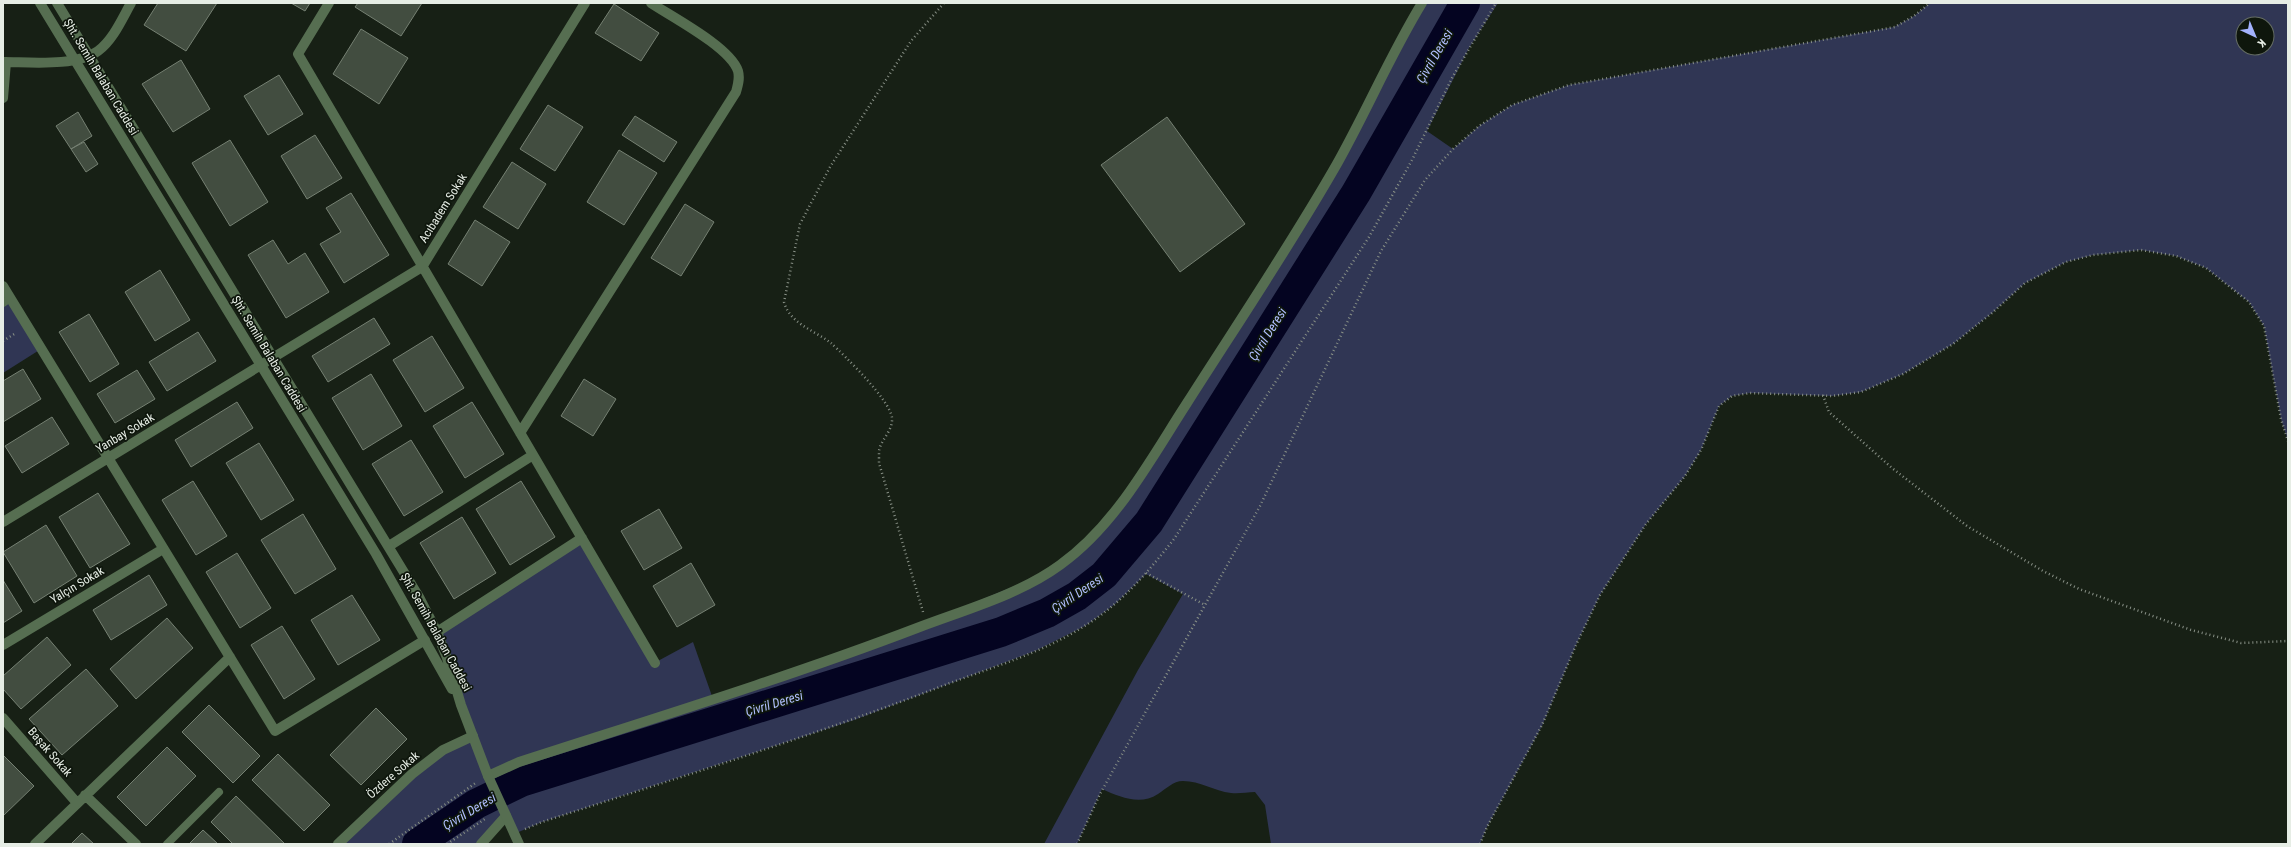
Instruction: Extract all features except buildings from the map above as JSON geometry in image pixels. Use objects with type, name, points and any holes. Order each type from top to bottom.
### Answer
[{"type":"street","name":"Şht. Semih Balaban Caddesi","points":[[40,3],[380,560],[461,705]]},
{"type":"street","name":"Şht. Semih Balaban Caddesi","points":[[57,3],[389,546],[437,632],[447,658],[461,705]]},
{"type":"street","points":[[3,98],[5,62],[75,61],[89,56],[107,42],[131,3]]},
{"type":"street","points":[[329,3],[298,54],[655,663]]},
{"type":"street","name":"Acıbadem Sokak","points":[[261,365],[422,267],[585,3]]},
{"type":"street","points":[[520,432],[736,92],[739,77],[730,58],[709,41],[650,3]]},
{"type":"street","points":[[489,778],[519,762],[833,660],[1010,592],[1052,571],[1082,548],[1110,516],[1144,470],[1314,204],[1422,3]]},
{"type":"street","points":[[3,286],[7,300],[108,458],[275,731],[425,640]]},
{"type":"street","name":"Yanbay Sokak","points":[[3,522],[261,365]]},
{"type":"street","points":[[389,546],[534,455]]},
{"type":"street","points":[[437,632],[582,538]]},
{"type":"street","name":"Yalçın Sokak","points":[[3,645],[163,549]]},
{"type":"street","points":[[35,844],[230,657]]},
{"type":"street","points":[[461,705],[489,778],[519,844]]},
{"type":"street","name":"Başak Sokak","points":[[3,718],[77,803]]},
{"type":"street","name":"Özdere Sokak","points":[[338,844],[412,774],[442,750],[473,736]]},
{"type":"street","points":[[85,795],[136,844]]},
{"type":"street","points":[[481,844],[504,811]]},
{"type":"lane","points":[[167,844],[219,792]]},
{"type":"path","points":[[927,624],[879,463],[879,450],[892,426],[892,416],[882,398],[857,369],[830,343],[794,320],[786,310],[784,302],[800,224],[830,167],[911,42],[944,3]]},
{"type":"path","points":[[514,834],[542,822],[854,720],[1035,651],[1085,626],[1118,601],[1146,574],[1174,539],[1368,237],[1412,160],[1452,78],[1496,3]]},
{"type":"path","points":[[1078,844],[1100,794],[1260,506],[1381,251],[1425,180],[1453,149],[1479,126],[1512,105],[1569,85],[1635,72],[1747,54],[1894,27],[1914,16],[1930,3]]},
{"type":"path","points":[[1480,844],[1487,827],[1542,726],[1576,645],[1600,595],[1646,524],[1686,476],[1701,450],[1719,406],[1732,396],[1750,393],[1823,395],[1861,392],[1903,374],[1953,344],[1992,313],[2025,283],[2066,262],[2093,255],[2141,250],[2176,256],[2206,268],[2249,302],[2264,326],[2281,419],[2288,441]]},
{"type":"path","points":[[1823,395],[1829,412],[1892,468],[1967,526],[2043,571],[2079,589],[2191,630],[2241,643],[2288,641]]},
{"type":"path","points":[[1146,574],[1205,605]]},
{"type":"path","points":[[388,844],[462,791],[489,778]]},
{"type":"path","points":[[447,844],[484,819],[504,811]]},
{"type":"shaded area","points":[[1422,3],[1498,3],[1469,48],[1427,131],[1453,149],[1479,126],[1512,105],[1569,85],[1894,27],[1914,16],[1930,3],[2288,3],[2288,441],[2281,419],[2264,326],[2249,302],[2206,268],[2176,256],[2141,250],[2093,255],[2066,262],[2025,283],[1992,313],[1953,344],[1903,374],[1861,392],[1832,396],[1750,393],[1732,396],[1719,406],[1701,450],[1685,476],[1646,524],[1600,595],[1576,645],[1542,726],[1487,827],[1480,844],[1271,844],[1265,805],[1255,792],[1231,793],[1189,781],[1179,781],[1151,798],[1137,800],[1116,795],[1102,789],[1077,844],[1044,844],[1138,670],[1183,594],[1146,574],[1114,605],[1085,626],[1035,651],[854,720],[542,822],[514,834],[506,816],[481,844],[338,844],[412,774],[473,736],[437,632],[582,538],[656,662],[693,642],[713,699],[833,660],[1052,571],[1110,516],[1284,251]]},
{"type":"shaded area","points":[[10,298],[41,349],[3,373],[3,303]]},
{"type":"waterway","name":"Çivril Deresi","points":[[417,844],[476,804],[521,782],[1001,632],[1047,613],[1077,596],[1104,575],[1149,522],[1356,193],[1465,3]]}]
